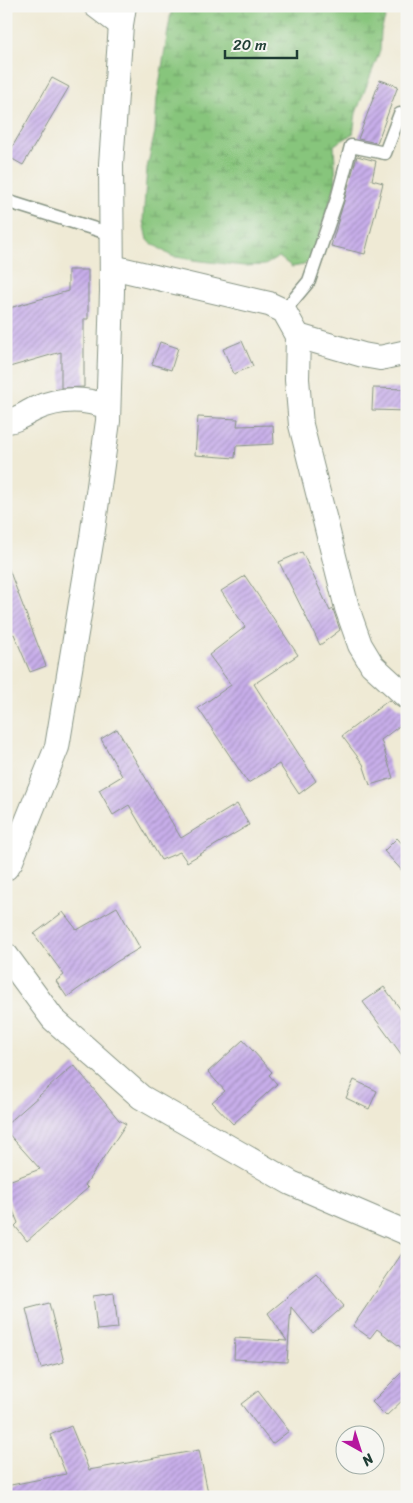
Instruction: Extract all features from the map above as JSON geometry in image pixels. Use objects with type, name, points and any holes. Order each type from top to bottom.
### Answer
[{"type":"street","points":[[6,868],[11,861],[57,747],[92,537],[108,407],[112,267],[111,164],[123,16],[96,6]]},
{"type":"street","points":[[112,267],[269,304],[284,311],[298,336],[297,379],[301,425],[348,608],[360,645],[372,665],[407,697]]},
{"type":"street","points":[[298,336],[363,355],[380,358],[407,352]]},
{"type":"street","points":[[6,421],[38,408],[64,401],[87,400],[108,407]]},
{"type":"street","points":[[6,955],[53,1019],[141,1097],[291,1183],[407,1233]]},
{"type":"lane","points":[[284,311],[309,281],[338,199],[351,146],[385,153],[400,114]]},
{"type":"lane","points":[[6,201],[111,234]]},
{"type":"green space","points":[[172,6],[389,6],[381,31],[380,51],[356,113],[353,134],[334,145],[336,183],[311,260],[304,265],[292,267],[279,257],[265,265],[244,266],[193,260],[171,256],[147,240],[143,221],[147,168],[155,132],[157,98]]},
{"type":"building","points":[[52,78],[69,87],[23,165],[7,156]]},
{"type":"building","points":[[380,80],[398,86],[377,143],[358,139]]},
{"type":"building","points":[[357,156],[376,161],[372,180],[383,183],[365,254],[331,246]]},
{"type":"building","points":[[68,270],[88,270],[88,319],[84,319],[84,387],[61,388],[61,352],[6,368],[6,309],[68,291]]},
{"type":"building","points":[[242,341],[253,366],[234,374],[223,349]]},
{"type":"building","points":[[160,342],[178,348],[171,370],[152,364]]},
{"type":"building","points":[[373,388],[407,389],[407,411],[372,410]]},
{"type":"building","points":[[198,417],[238,419],[237,426],[273,425],[274,444],[236,446],[235,458],[195,455]]},
{"type":"building","points":[[302,552],[330,611],[333,609],[340,630],[320,645],[279,562]]},
{"type":"building","points":[[8,567],[46,666],[30,672],[14,634],[6,637]]},
{"type":"building","points":[[245,576],[298,655],[254,684],[316,781],[299,794],[279,764],[248,783],[198,708],[231,685],[209,655],[245,627],[221,591]]},
{"type":"building","points":[[389,700],[398,707],[407,710],[407,720],[381,740],[393,778],[370,785],[363,764],[342,736]]},
{"type":"building","points":[[117,729],[181,838],[237,804],[249,825],[187,862],[180,852],[161,860],[129,805],[113,815],[99,790],[122,776],[101,739]]},
{"type":"building","points":[[397,838],[407,849],[407,876],[384,851]]},
{"type":"building","points":[[117,907],[140,948],[116,962],[67,997],[56,981],[64,975],[34,934],[63,912],[77,930]]},
{"type":"building","points":[[384,987],[407,1018],[407,1062],[363,1002]]},
{"type":"building","points":[[243,1040],[272,1072],[269,1075],[277,1084],[233,1124],[212,1102],[225,1091],[208,1072]]},
{"type":"building","points":[[74,1065],[119,1120],[126,1124],[85,1185],[88,1188],[27,1241],[15,1226],[18,1223],[6,1193],[6,1182],[40,1169],[6,1131],[6,1125]]},
{"type":"building","points":[[354,1080],[377,1091],[369,1109],[346,1098]]},
{"type":"building","points":[[407,1246],[407,1352],[377,1329],[370,1338],[353,1326]]},
{"type":"building","points":[[316,1273],[344,1306],[313,1333],[291,1307],[287,1362],[234,1359],[235,1338],[287,1341],[268,1313]]},
{"type":"building","points":[[114,1293],[118,1328],[97,1330],[93,1296]]},
{"type":"building","points":[[49,1303],[64,1362],[41,1368],[26,1309]]},
{"type":"building","points":[[407,1367],[407,1396],[386,1416],[372,1402]]},
{"type":"building","points":[[258,1391],[289,1431],[272,1444],[241,1404]]},
{"type":"building","points":[[71,1426],[89,1470],[199,1450],[209,1497],[6,1497],[6,1486],[66,1474],[50,1435]]}]
